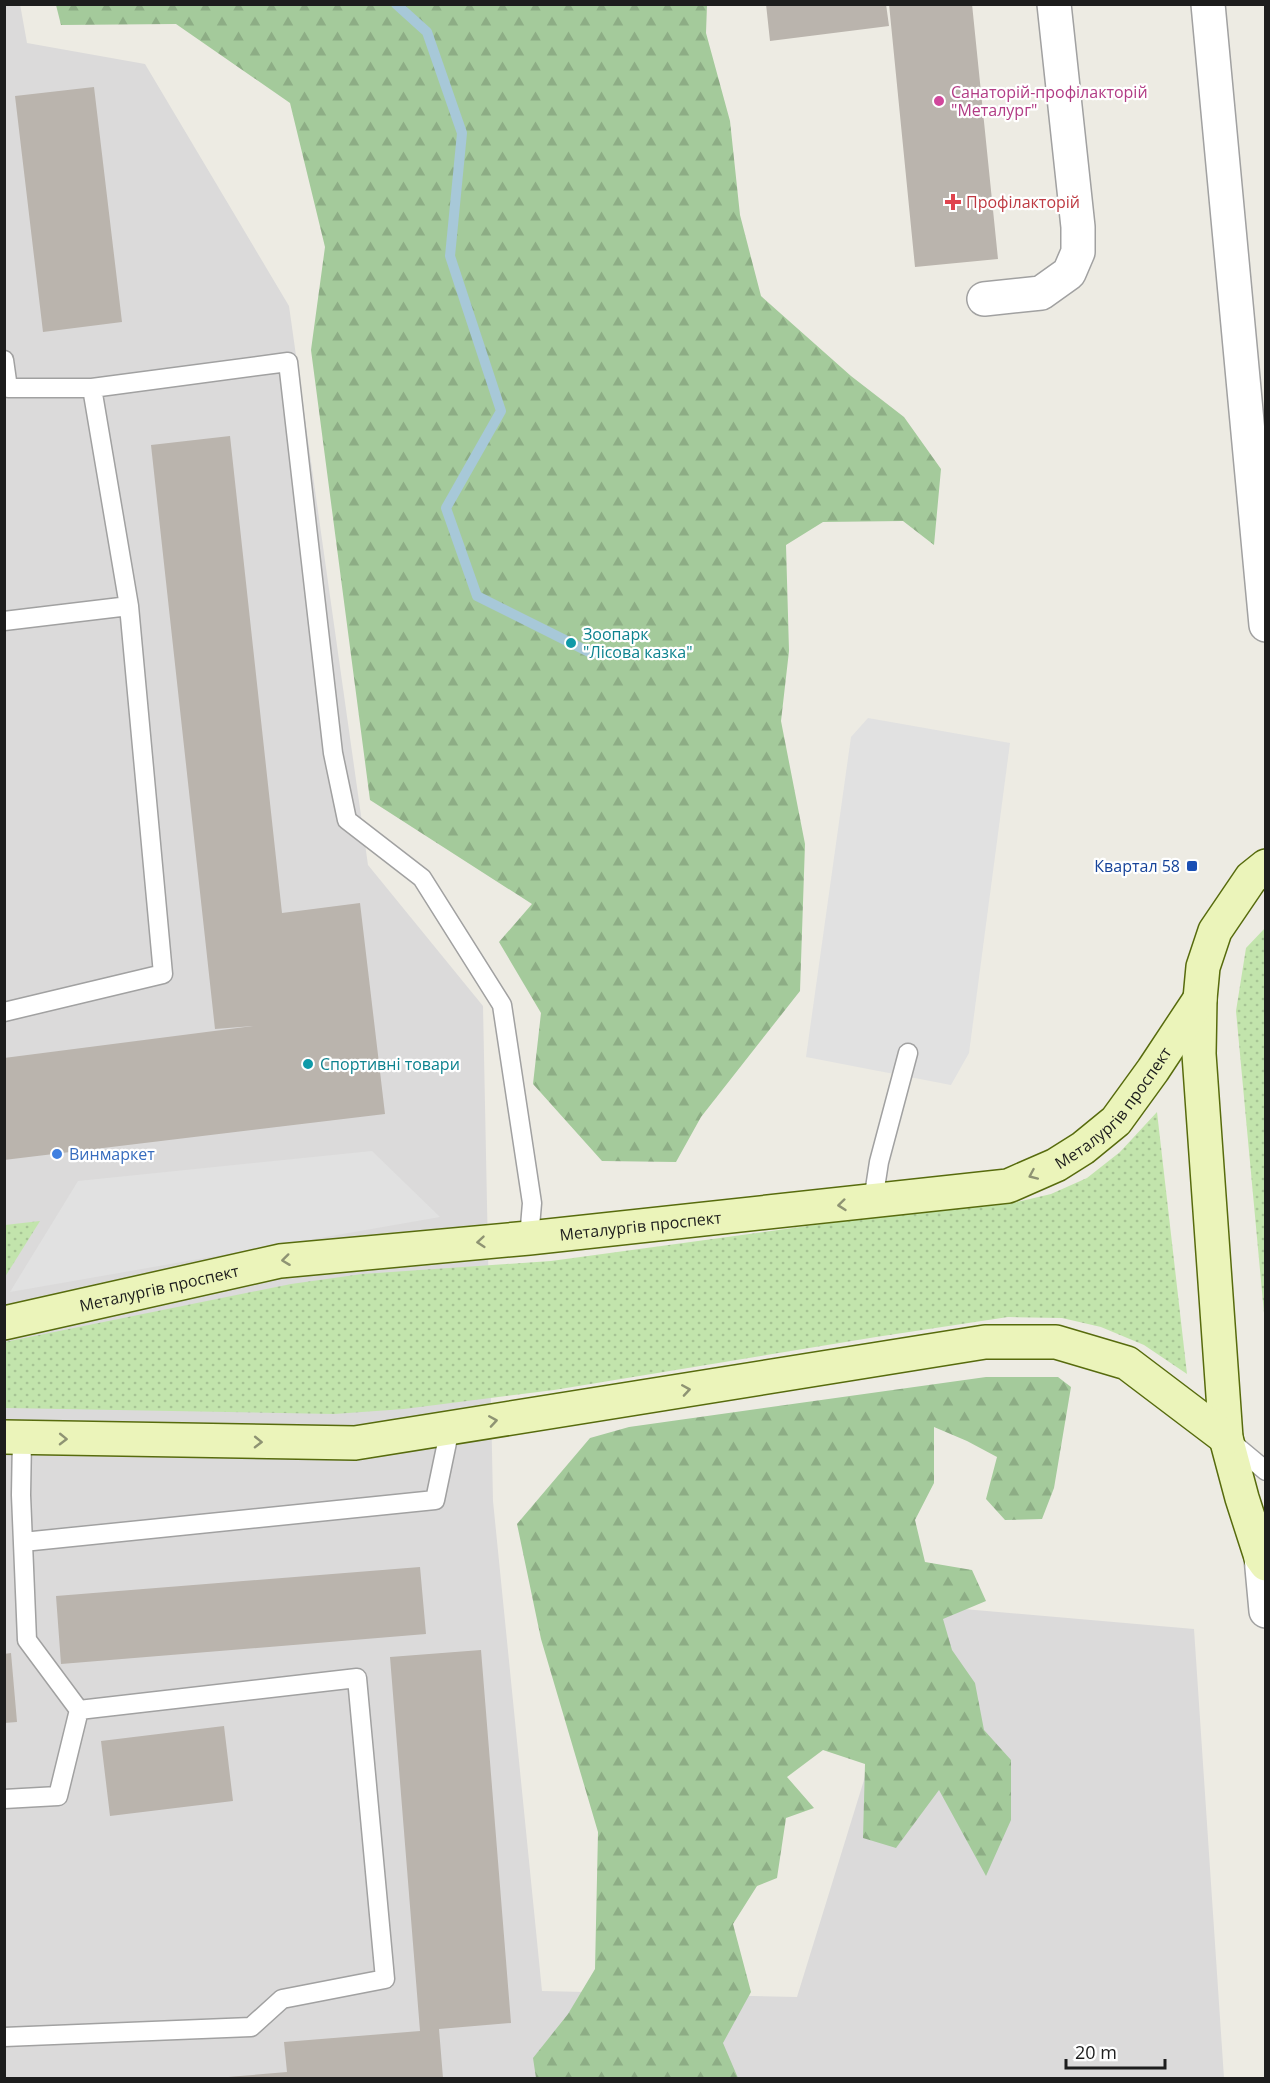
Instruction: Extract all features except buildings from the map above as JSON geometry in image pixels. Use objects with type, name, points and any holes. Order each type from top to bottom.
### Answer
[{"type":"street","points":[[984,299],[1041,293],[1069,273],[1078,252],[1078,227],[1054,4]]},
{"type":"street","points":[[1208,4],[1266,625]]},
{"type":"street","points":[[1266,866],[1251,878],[1215,931],[1203,967],[1199,1054],[1226,1438],[1242,1498],[1263,1560],[1266,1611]]},
{"type":"street","name":"Металургів проспект","points":[[4,1323],[280,1261],[529,1238],[1008,1186],[1056,1165],[1083,1148],[1116,1121],[1154,1070],[1200,999]]},
{"type":"street","points":[[13,1437],[355,1443],[985,1342],[1056,1342],[1127,1363],[1226,1438]]},
{"type":"lane","points":[[4,360],[6,388],[92,388],[288,362],[333,753],[347,819],[422,878],[502,1005],[532,1203],[529,1238]]},
{"type":"lane","points":[[4,1012],[163,974],[129,606],[92,388]]},
{"type":"lane","points":[[4,621],[129,606]]},
{"type":"lane","points":[[873,1201],[879,1162],[908,1053]]},
{"type":"lane","points":[[23,1542],[435,1500],[450,1428]]},
{"type":"lane","points":[[13,1437],[13,1496],[23,1542],[27,1640],[79,1710]]},
{"type":"lane","points":[[1226,1438],[1266,1471]]},
{"type":"lane","points":[[4,2037],[251,2026],[282,1999],[385,1979],[357,1678],[79,1710]]},
{"type":"lane","points":[[4,1799],[58,1796],[79,1710]]},
{"type":"shaded area","points":[[20,4],[27,43],[145,64],[289,306],[368,865],[483,1006],[493,1501],[542,1991],[797,1997],[918,1605],[1194,1629],[1224,2078],[5,2078],[4,5]]},
{"type":"shaded area","points":[[868,718],[1010,743],[969,1053],[951,1085],[806,1057],[851,737]]},
{"type":"shaded area","points":[[372,1151],[440,1217],[10,1292],[78,1181]]},
{"type":"green space","points":[[56,5],[707,5],[706,33],[730,121],[740,215],[761,296],[851,376],[904,417],[941,469],[934,545],[903,521],[823,522],[786,545],[789,651],[781,721],[805,844],[800,991],[701,1117],[676,1162],[602,1161],[533,1084],[541,1013],[499,942],[532,904],[370,800],[311,350],[325,247],[290,103],[176,24],[61,25]]},
{"type":"green space","points":[[1265,928],[1265,1324],[1236,1011],[1246,948]]},
{"type":"green space","points":[[1157,1112],[1187,1374],[1144,1345],[1101,1327],[1062,1318],[1008,1317],[554,1390],[404,1409],[334,1414],[5,1408],[5,1342],[291,1284],[362,1274],[551,1261],[866,1218],[1009,1204],[1051,1194],[1087,1178],[1120,1152]]},
{"type":"green space","points":[[40,1221],[5,1277],[5,1225]]},
{"type":"green space","points":[[986,1377],[1058,1377],[1071,1387],[1054,1488],[1042,1519],[1005,1520],[986,1499],[997,1457],[934,1427],[934,1483],[915,1520],[925,1562],[972,1570],[986,1601],[943,1619],[952,1650],[975,1683],[984,1730],[1011,1760],[1011,1820],[986,1876],[939,1790],[896,1848],[863,1838],[865,1764],[823,1750],[787,1777],[814,1808],[786,1818],[777,1878],[757,1886],[733,1924],[751,1992],[723,2043],[738,2078],[536,2078],[533,2058],[568,2014],[595,1969],[598,1832],[541,1639],[517,1524],[590,1438],[629,1427]]},
{"type":"waterway","points":[[396,4],[427,32],[462,133],[450,256],[501,411],[446,508],[477,596],[593,654]]},
{"type":"place","name":"Санаторій-профілакторій \"Металург\"","points":[[939,101]]},
{"type":"place","name":"Профілакторій","points":[[953,202]]},
{"type":"place","name":"Зоопарк \"Лісова казка\"","points":[[571,643]]},
{"type":"place","name":"Квартал 58","points":[[1192,866]]},
{"type":"place","name":"Спортивні товари","points":[[308,1064]]},
{"type":"place","name":"Винмаркет","points":[[57,1154]]}]
